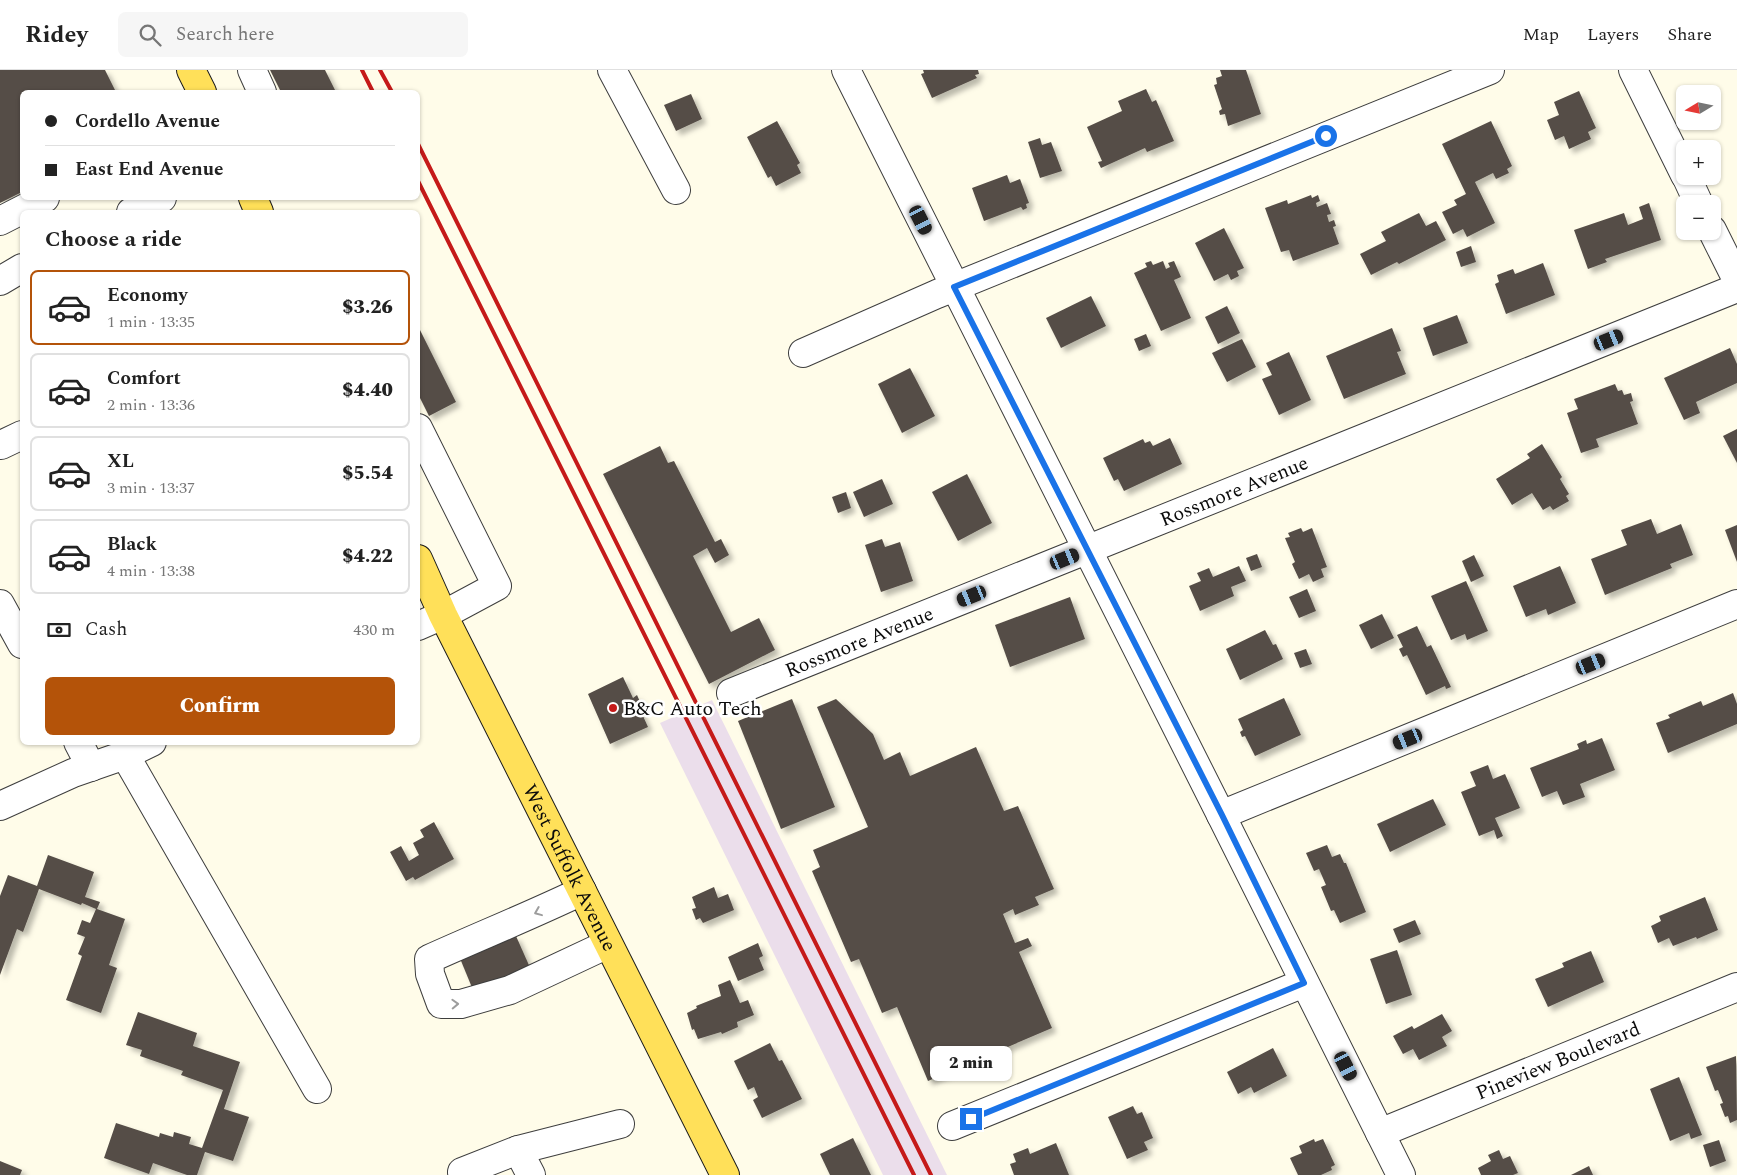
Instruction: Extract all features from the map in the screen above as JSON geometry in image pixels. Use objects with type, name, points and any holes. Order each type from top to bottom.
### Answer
[{"type":"main road","points":[[191,70],[201,90]]},
{"type":"main road","name":"West Suffolk Avenue","points":[[420,563],[443,615],[725,1175]]},
{"type":"street","points":[[252,70],[261,90]]},
{"type":"street","points":[[612,70],[676,190]]},
{"type":"street","points":[[846,70],[1222,815],[1401,1175]]},
{"type":"street","points":[[803,353],[954,287],[1490,70]]},
{"type":"street","points":[[1633,70],[1676,157]]},
{"type":"street","points":[[22,210],[41,200]]},
{"type":"street","points":[[135,210],[158,200]]},
{"type":"street","points":[[0,221],[20,211]]},
{"type":"street","points":[[1717,240],[1737,280]]},
{"type":"street","points":[[0,281],[20,269]]},
{"type":"street","name":"Rossmore Avenue","points":[[731,693],[1737,288]]},
{"type":"street","points":[[420,432],[497,586],[420,625]]},
{"type":"street","points":[[0,444],[20,436]]},
{"type":"street","points":[[0,604],[20,640]]},
{"type":"street","points":[[1222,815],[1737,604]]},
{"type":"street","points":[[80,745],[91,767]]},
{"type":"street","points":[[0,806],[73,773],[125,755],[146,745]]},
{"type":"street","points":[[125,755],[317,1089]]},
{"type":"street","points":[[582,891],[550,907],[492,930],[429,959],[430,974],[441,1004],[460,1004],[510,990],[608,944]]},
{"type":"street","points":[[952,1126],[1304,983]]},
{"type":"street","name":"Pineview Boulevard","points":[[1380,1133],[1737,987]]},
{"type":"street","points":[[464,1175],[462,1172],[518,1150],[620,1124]]},
{"type":"street","points":[[518,1150],[531,1175]]},
{"type":"shaded area","points":[[712,700],[947,1175],[883,1175],[660,723]]},
{"type":"building","points":[[0,70],[105,70],[115,90],[20,90],[20,193],[0,203]]},
{"type":"building","points":[[270,70],[325,70],[335,90],[280,90]]},
{"type":"building","points":[[923,70],[978,70],[979,74],[975,75],[977,78],[932,98],[921,74],[924,73]]},
{"type":"building","points":[[1220,70],[1246,70],[1261,114],[1228,126],[1225,114],[1220,115],[1219,111],[1222,109],[1214,85],[1217,84],[1216,78],[1222,76]]},
{"type":"building","points":[[1146,89],[1152,102],[1156,100],[1174,141],[1147,152],[1145,148],[1101,168],[1098,162],[1102,161],[1087,127],[1122,111],[1118,101]]},
{"type":"building","points":[[1579,91],[1596,128],[1588,132],[1591,139],[1569,149],[1564,136],[1555,140],[1547,120],[1559,115],[1554,102]]},
{"type":"building","points":[[691,94],[702,119],[676,131],[664,105]]},
{"type":"building","points":[[777,121],[800,163],[797,165],[801,173],[776,186],[771,176],[768,178],[747,137]]},
{"type":"building","points":[[1491,121],[1512,166],[1507,169],[1509,173],[1496,179],[1493,173],[1475,182],[1495,223],[1467,237],[1463,229],[1453,234],[1442,212],[1457,205],[1454,200],[1466,194],[1442,144]]},
{"type":"building","points":[[1040,138],[1042,145],[1051,142],[1062,171],[1040,178],[1028,142]]},
{"type":"building","points":[[1007,175],[1010,183],[1020,179],[1029,203],[1026,204],[1027,208],[1023,210],[1021,207],[984,221],[972,188]]},
{"type":"building","points":[[1311,195],[1312,198],[1318,195],[1320,201],[1316,203],[1317,207],[1327,203],[1331,214],[1327,215],[1329,222],[1334,220],[1336,226],[1333,227],[1339,244],[1293,261],[1289,250],[1281,252],[1265,208],[1287,200],[1288,204]]},
{"type":"building","points":[[1649,203],[1661,240],[1605,259],[1607,262],[1588,269],[1574,230],[1624,213],[1628,225],[1643,219],[1639,207]]},
{"type":"building","points":[[1419,213],[1426,226],[1436,221],[1446,240],[1399,264],[1397,262],[1371,275],[1360,254],[1386,241],[1381,232]]},
{"type":"building","points":[[1224,228],[1244,268],[1237,271],[1239,276],[1231,280],[1228,274],[1214,281],[1195,243]]},
{"type":"building","points":[[1471,246],[1476,262],[1461,267],[1456,252]]},
{"type":"building","points":[[1151,261],[1153,265],[1163,261],[1166,269],[1170,267],[1168,263],[1174,261],[1181,277],[1174,280],[1191,318],[1161,331],[1134,273],[1147,267],[1145,263]]},
{"type":"building","points":[[1543,263],[1555,295],[1506,314],[1495,284],[1499,282],[1497,275],[1513,269],[1515,274]]},
{"type":"building","points":[[1091,296],[1106,326],[1061,348],[1046,318]]},
{"type":"building","points":[[1227,306],[1240,333],[1218,344],[1205,317]]},
{"type":"building","points":[[1457,315],[1468,343],[1433,356],[1423,328]]},
{"type":"building","points":[[1392,328],[1401,351],[1397,352],[1406,374],[1344,399],[1326,356]]},
{"type":"building","points":[[420,330],[456,402],[429,416],[420,398]]},
{"type":"building","points":[[1146,334],[1151,346],[1139,351],[1134,339]]},
{"type":"building","points":[[1242,339],[1256,367],[1227,382],[1212,353]]},
{"type":"building","points":[[1730,348],[1737,364],[1737,383],[1696,402],[1700,413],[1684,420],[1664,378]]},
{"type":"building","points":[[1289,352],[1311,400],[1279,415],[1262,379],[1272,375],[1266,363]]},
{"type":"building","points":[[910,368],[935,416],[902,433],[878,384]]},
{"type":"building","points":[[1615,384],[1618,391],[1622,390],[1624,395],[1631,393],[1633,401],[1630,402],[1638,424],[1596,439],[1599,447],[1581,453],[1567,413],[1578,409],[1574,399]]},
{"type":"building","points":[[1737,429],[1737,463],[1723,436]]},
{"type":"building","points":[[1170,438],[1182,464],[1124,491],[1118,479],[1114,481],[1103,458],[1143,439],[1145,443],[1150,441],[1153,446]]},
{"type":"building","points":[[1542,444],[1562,477],[1560,479],[1569,494],[1566,496],[1569,501],[1553,510],[1550,506],[1543,510],[1532,493],[1512,505],[1496,479],[1530,458],[1527,454]]},
{"type":"building","points":[[660,446],[668,463],[674,461],[715,542],[721,539],[729,555],[715,563],[707,548],[693,556],[731,632],[759,618],[775,650],[709,684],[603,474]]},
{"type":"building","points":[[967,474],[992,523],[958,541],[932,492]]},
{"type":"building","points":[[882,479],[893,504],[864,517],[853,492]]},
{"type":"building","points":[[846,492],[851,508],[838,513],[832,497]]},
{"type":"building","points":[[1651,519],[1657,534],[1681,524],[1693,555],[1670,564],[1672,568],[1605,595],[1591,559],[1627,545],[1621,530]]},
{"type":"building","points":[[1737,525],[1737,562],[1725,530]]},
{"type":"building","points":[[1301,528],[1303,532],[1312,528],[1327,567],[1321,569],[1324,577],[1313,582],[1309,574],[1299,579],[1292,564],[1295,562],[1285,538],[1290,537],[1288,533]]},
{"type":"building","points":[[882,539],[885,547],[900,542],[913,581],[881,592],[865,545]]},
{"type":"building","points":[[1257,554],[1262,567],[1251,571],[1246,558]]},
{"type":"building","points":[[1474,555],[1484,576],[1471,582],[1462,561]]},
{"type":"building","points":[[1239,566],[1246,581],[1231,587],[1234,596],[1200,611],[1189,586],[1201,581],[1197,573],[1209,568],[1213,577]]},
{"type":"building","points":[[1560,566],[1576,603],[1548,615],[1546,609],[1526,617],[1513,586]]},
{"type":"building","points":[[1466,581],[1488,631],[1467,640],[1465,634],[1451,640],[1431,596]]},
{"type":"building","points":[[1307,589],[1316,611],[1299,618],[1289,597]]},
{"type":"building","points":[[1070,597],[1085,639],[1010,667],[995,625]]},
{"type":"building","points":[[1382,614],[1394,638],[1371,649],[1359,625]]},
{"type":"building","points":[[1417,626],[1427,647],[1431,645],[1451,687],[1446,689],[1445,686],[1426,695],[1407,655],[1403,657],[1399,649],[1403,647],[1397,635]]},
{"type":"building","points":[[1265,630],[1273,645],[1276,644],[1283,659],[1240,680],[1226,649]]},
{"type":"building","points":[[1306,649],[1312,664],[1300,668],[1294,653]]},
{"type":"building","points":[[623,677],[633,698],[637,695],[641,704],[638,705],[648,727],[610,744],[588,694]]},
{"type":"building","points":[[1733,693],[1737,704],[1737,724],[1668,753],[1656,723],[1670,718],[1668,715],[1701,701],[1703,706]]},
{"type":"building","points":[[1284,698],[1301,735],[1255,756],[1245,736],[1242,737],[1240,732],[1243,730],[1238,719]]},
{"type":"building","points":[[792,699],[835,807],[781,829],[738,721]]},
{"type":"building","points":[[836,699],[873,734],[884,760],[900,752],[910,776],[976,747],[1004,811],[1018,806],[1054,889],[1035,897],[1039,905],[1015,915],[1013,909],[1003,914],[1015,943],[1028,938],[1032,946],[1019,952],[1052,1028],[928,1081],[897,1007],[882,1013],[859,959],[851,962],[812,871],[820,867],[813,850],[868,827],[817,707]]},
{"type":"building","points":[[1602,738],[1615,770],[1580,784],[1585,797],[1563,805],[1557,791],[1542,797],[1530,768],[1579,749],[1577,744],[1586,740],[1587,744]]},
{"type":"building","points":[[1488,765],[1493,779],[1505,774],[1520,808],[1495,818],[1503,836],[1497,839],[1494,830],[1479,836],[1461,792],[1476,786],[1470,772]]},
{"type":"building","points":[[1433,799],[1446,825],[1390,852],[1377,824]]},
{"type":"building","points":[[434,822],[454,859],[415,880],[413,877],[406,881],[390,852],[401,846],[409,861],[419,855],[413,843],[424,837],[420,830]]},
{"type":"building","points":[[1327,845],[1332,857],[1340,854],[1344,863],[1346,863],[1366,912],[1340,923],[1334,910],[1331,911],[1321,887],[1326,885],[1319,869],[1314,871],[1306,853]]},
{"type":"building","points":[[48,855],[94,872],[85,897],[100,902],[97,909],[125,919],[109,965],[117,968],[101,1013],[66,1000],[82,956],[78,954],[85,937],[77,934],[82,920],[90,923],[96,909],[82,903],[81,905],[39,889],[23,932],[17,929],[0,975],[0,896],[8,875],[37,886]]},
{"type":"building","points":[[714,887],[718,898],[728,894],[734,910],[703,923],[700,918],[696,920],[692,909],[696,908],[692,897]]},
{"type":"building","points":[[1705,897],[1718,930],[1673,946],[1669,938],[1658,943],[1651,926],[1661,921],[1659,916]]},
{"type":"building","points":[[1415,920],[1421,934],[1399,943],[1393,929]]},
{"type":"building","points":[[516,936],[532,972],[473,990],[459,956]]},
{"type":"building","points":[[758,943],[763,956],[759,958],[764,970],[738,981],[728,957]]},
{"type":"building","points":[[1397,950],[1412,995],[1386,1004],[1370,959]]},
{"type":"building","points":[[1591,951],[1604,982],[1548,1007],[1535,979],[1564,967],[1562,963]]},
{"type":"building","points":[[730,980],[740,1003],[748,1000],[754,1015],[737,1022],[738,1027],[722,1034],[721,1032],[698,1039],[694,1029],[692,1030],[687,1013],[697,1008],[696,1006],[721,996],[718,985]]},
{"type":"building","points":[[138,1012],[197,1033],[193,1046],[240,1062],[224,1109],[249,1117],[233,1161],[205,1152],[197,1175],[187,1175],[153,1163],[149,1174],[104,1158],[116,1123],[159,1137],[160,1133],[173,1137],[174,1132],[191,1137],[189,1144],[202,1148],[223,1090],[181,1075],[183,1071],[140,1056],[142,1050],[126,1045]]},
{"type":"building","points":[[1442,1014],[1452,1031],[1442,1037],[1447,1046],[1419,1060],[1413,1049],[1403,1054],[1393,1036],[1412,1026],[1414,1029]]},
{"type":"building","points":[[770,1043],[779,1061],[782,1060],[802,1099],[762,1118],[753,1100],[758,1097],[754,1087],[748,1090],[734,1061]]},
{"type":"building","points":[[1273,1048],[1287,1076],[1254,1093],[1251,1087],[1238,1094],[1227,1072]]},
{"type":"building","points":[[1736,1056],[1737,1120],[1730,1123],[1728,1116],[1725,1117],[1720,1104],[1723,1103],[1718,1090],[1715,1091],[1706,1067]]},
{"type":"building","points":[[1679,1077],[1702,1135],[1691,1139],[1689,1133],[1670,1141],[1650,1089]]},
{"type":"building","points":[[1133,1106],[1137,1114],[1142,1112],[1153,1138],[1144,1142],[1148,1150],[1127,1159],[1108,1117]]},
{"type":"building","points":[[853,1138],[871,1175],[830,1175],[820,1154]]},
{"type":"building","points":[[1314,1139],[1315,1142],[1323,1139],[1335,1165],[1331,1167],[1332,1170],[1321,1175],[1298,1175],[1290,1158],[1302,1153],[1299,1146]]},
{"type":"building","points":[[1719,1140],[1726,1161],[1710,1167],[1703,1145]]},
{"type":"building","points":[[1056,1143],[1069,1175],[1014,1175],[1010,1164],[1016,1162],[1013,1154],[1028,1148],[1030,1154]]},
{"type":"building","points":[[1499,1150],[1503,1159],[1510,1156],[1518,1173],[1513,1175],[1481,1175],[1478,1168],[1491,1161],[1488,1155]]},
{"type":"building","points":[[0,1161],[22,1170],[20,1175],[0,1175]]},
{"type":"building","points":[[1589,1166],[1593,1175],[1571,1175]]},
{"type":"railway","points":[[362,70],[372,90]]},
{"type":"railway","points":[[380,70],[391,90]]},
{"type":"railway","points":[[420,148],[931,1175]]},
{"type":"railway","points":[[420,185],[914,1175]]},
{"type":"place","name":"B&C Auto Tech","points":[[613,708]]},
{"type":"route","points":[[971,1119],[1304,983],[1222,815],[954,287],[1326,136]]}]
